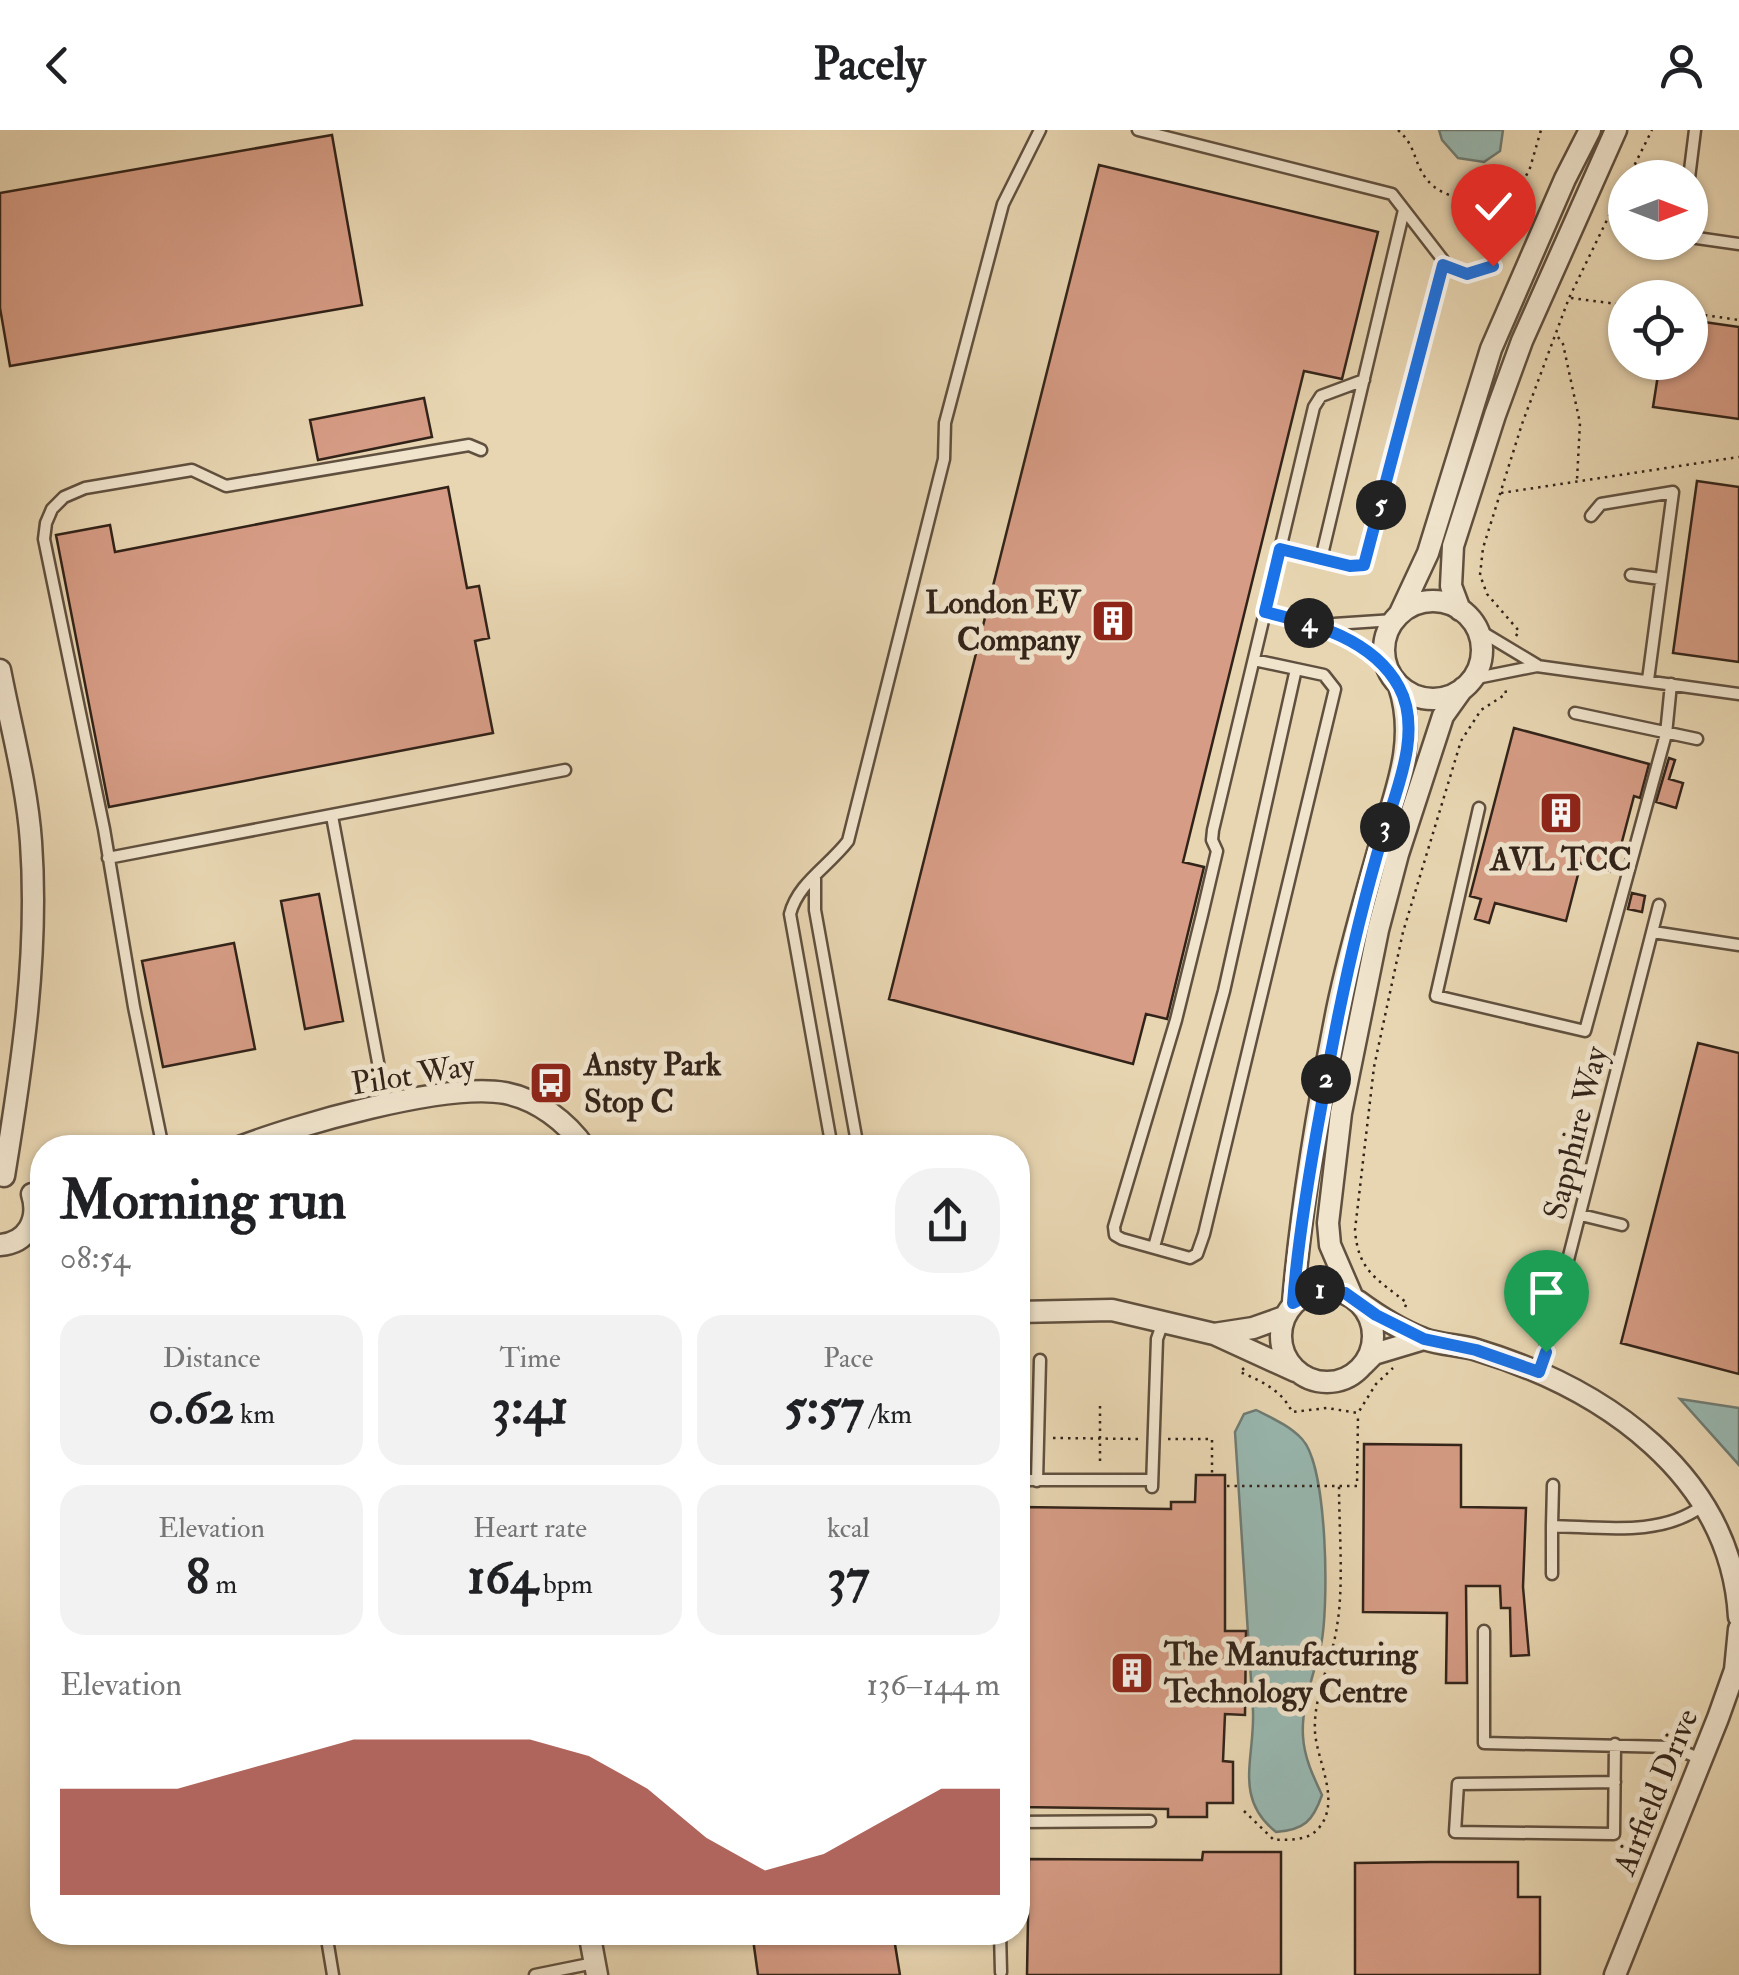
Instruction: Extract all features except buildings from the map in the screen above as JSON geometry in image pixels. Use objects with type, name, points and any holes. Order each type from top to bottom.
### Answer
[{"type":"street","points":[[1297,1372],[1281,1348],[1337,1011],[1404,762],[1406,708],[1387,667],[1385,644],[1428,553],[1491,349],[1590,130]]},
{"type":"street","points":[[1359,1369],[1372,1344],[1373,1328],[1330,1245],[1328,1223],[1340,1113],[1398,854],[1443,716],[1468,684],[1481,656],[1477,630],[1460,610],[1451,586],[1453,546],[1494,415],[1522,342],[1616,130]]},
{"type":"street","points":[[1397,617],[1424,602],[1448,604],[1460,610]]},
{"type":"street","points":[[0,670],[28,818],[32,863],[29,984],[21,1076],[2,1176],[25,1185],[30,1191]]},
{"type":"street","points":[[1399,686],[1418,697],[1442,699],[1468,684]]},
{"type":"street","name":"Pilot Way","points":[[305,1135],[386,1106],[454,1092],[508,1093],[550,1112],[577,1135]]},
{"type":"street","points":[[0,1245],[30,1232]]},
{"type":"street","points":[[1214,1334],[1253,1328],[1317,1290],[1331,1289],[1355,1298],[1376,1315],[1424,1339],[1476,1350],[1539,1372],[1626,1422],[1665,1452],[1693,1487],[1722,1538],[1735,1576],[1739,1617]]},
{"type":"street","points":[[1030,1312],[1112,1310],[1214,1334],[1321,1382],[1348,1377],[1374,1354],[1424,1339]]},
{"type":"street","name":"Airfield Drive","points":[[1616,1975],[1735,1670],[1739,1629]]},
{"type":"lane","points":[[830,1135],[790,914],[795,893],[848,841],[944,459],[945,422],[998,222],[1040,130]]},
{"type":"lane","points":[[1138,130],[1392,194],[1441,255],[1443,265],[1367,559],[1358,566],[1280,549]]},
{"type":"lane","points":[[1691,160],[1695,130]]},
{"type":"lane","points":[[1321,559],[1404,210]]},
{"type":"lane","points":[[1708,240],[1739,244]]},
{"type":"lane","points":[[1254,660],[1324,676],[1332,681],[1334,689],[1204,1234],[1198,1254],[1190,1258],[1122,1239],[1114,1228],[1198,933],[1217,852],[1213,830],[1280,549],[1317,400],[1364,380]]},
{"type":"lane","points":[[161,1135],[72,666],[45,554],[46,523],[52,510],[64,497],[85,488],[192,470],[226,486],[468,445],[481,450]]},
{"type":"lane","points":[[1591,516],[1601,504],[1673,492],[1648,680]]},
{"type":"lane","points":[[1631,575],[1661,579]]},
{"type":"lane","points":[[1265,612],[1319,626],[1353,642],[1387,667]]},
{"type":"lane","points":[[1319,626],[1397,617]]},
{"type":"lane","points":[[1477,630],[1538,666]]},
{"type":"lane","points":[[1468,684],[1502,672],[1538,666],[1739,694]]},
{"type":"lane","points":[[1154,1247],[1224,991],[1296,669]]},
{"type":"lane","points":[[1479,808],[1436,996],[1585,1032],[1666,734],[1671,684]]},
{"type":"lane","points":[[1574,713],[1697,739]]},
{"type":"lane","points":[[108,858],[565,770]]},
{"type":"lane","points":[[332,816],[386,1106]]},
{"type":"lane","points":[[814,878],[816,910],[856,1135]]},
{"type":"lane","name":"Sapphire Way","points":[[1539,1372],[1659,904]]},
{"type":"lane","points":[[1652,932],[1739,945]]},
{"type":"lane","points":[[1581,1215],[1622,1225]]},
{"type":"lane","points":[[1030,1481],[1152,1484],[1156,1339],[1163,1322]]},
{"type":"lane","points":[[1037,1481],[1040,1360]]},
{"type":"lane","points":[[1552,1574],[1553,1485]]},
{"type":"lane","points":[[1552,1526],[1654,1527],[1691,1514],[1703,1505]]},
{"type":"lane","points":[[1484,1632],[1484,1744],[1672,1747],[1702,1759]]},
{"type":"lane","points":[[1614,1782],[1458,1784],[1455,1832],[1614,1834],[1615,1744]]},
{"type":"lane","points":[[1030,1822],[1150,1821]]},
{"type":"lane","points":[[328,1945],[334,1975]]},
{"type":"lane","points":[[1000,1945],[1001,1972]]},
{"type":"lane","points":[[535,1975],[595,1969]]},
{"type":"path","points":[[1398,130],[1410,141],[1425,178],[1450,196],[1496,199],[1519,190],[1541,130]]},
{"type":"path","points":[[1637,160],[1652,130]]},
{"type":"path","points":[[1496,199],[1522,228]]},
{"type":"path","points":[[1509,648],[1519,631],[1487,594],[1480,575],[1483,548],[1569,298],[1608,218]]},
{"type":"path","points":[[1443,265],[1467,274],[1493,266],[1504,268]]},
{"type":"path","points":[[1569,298],[1608,303]]},
{"type":"path","points":[[1708,316],[1739,320]]},
{"type":"path","points":[[1556,335],[1563,344],[1580,422],[1577,482]]},
{"type":"path","points":[[1500,494],[1739,457]]},
{"type":"path","points":[[1404,1310],[1407,1303],[1364,1268],[1357,1250],[1355,1230],[1374,1067],[1403,932],[1461,741],[1481,710],[1506,694],[1502,672]]},
{"type":"path","points":[[1247,1362],[1240,1372],[1266,1383],[1288,1402],[1292,1412],[1327,1408],[1358,1413]]},
{"type":"path","points":[[1228,1486],[1357,1486],[1358,1413],[1376,1384],[1398,1364]]},
{"type":"path","points":[[1100,1406],[1100,1480]]},
{"type":"path","points":[[1038,1438],[1212,1438],[1212,1473]]},
{"type":"path","points":[[1244,1811],[1274,1840],[1302,1839],[1319,1828],[1328,1806],[1328,1786],[1315,1730],[1316,1706],[1338,1625],[1340,1486]]},
{"type":"water","points":[[1439,130],[1503,130],[1500,151],[1484,162],[1458,158],[1442,140]]},
{"type":"water","points":[[1680,1399],[1739,1408],[1739,1465]]},
{"type":"water","points":[[1256,1410],[1297,1434],[1311,1454],[1324,1538],[1324,1626],[1303,1725],[1307,1759],[1322,1795],[1306,1822],[1276,1832],[1255,1805],[1249,1776],[1253,1711],[1235,1432],[1244,1414]]},
{"type":"place","name":"London EV Company","points":[[1113,621]]},
{"type":"place","name":"AVL TCC","points":[[1561,813]]},
{"type":"place","name":"Ansty Park Stop C","points":[[551,1083]]},
{"type":"place","name":"The Manufacturing Technology Centre","points":[[1132,1673]]},
{"type":"route","points":[[1493,266],[1467,274],[1443,265],[1364,565],[1350,566],[1280,549],[1265,612],[1319,626],[1353,642],[1387,667],[1399,686],[1408,728],[1404,762],[1337,1011],[1305,1199],[1293,1303],[1317,1290],[1331,1289],[1352,1296],[1376,1315],[1424,1339],[1476,1350],[1539,1372],[1546,1352]]}]
